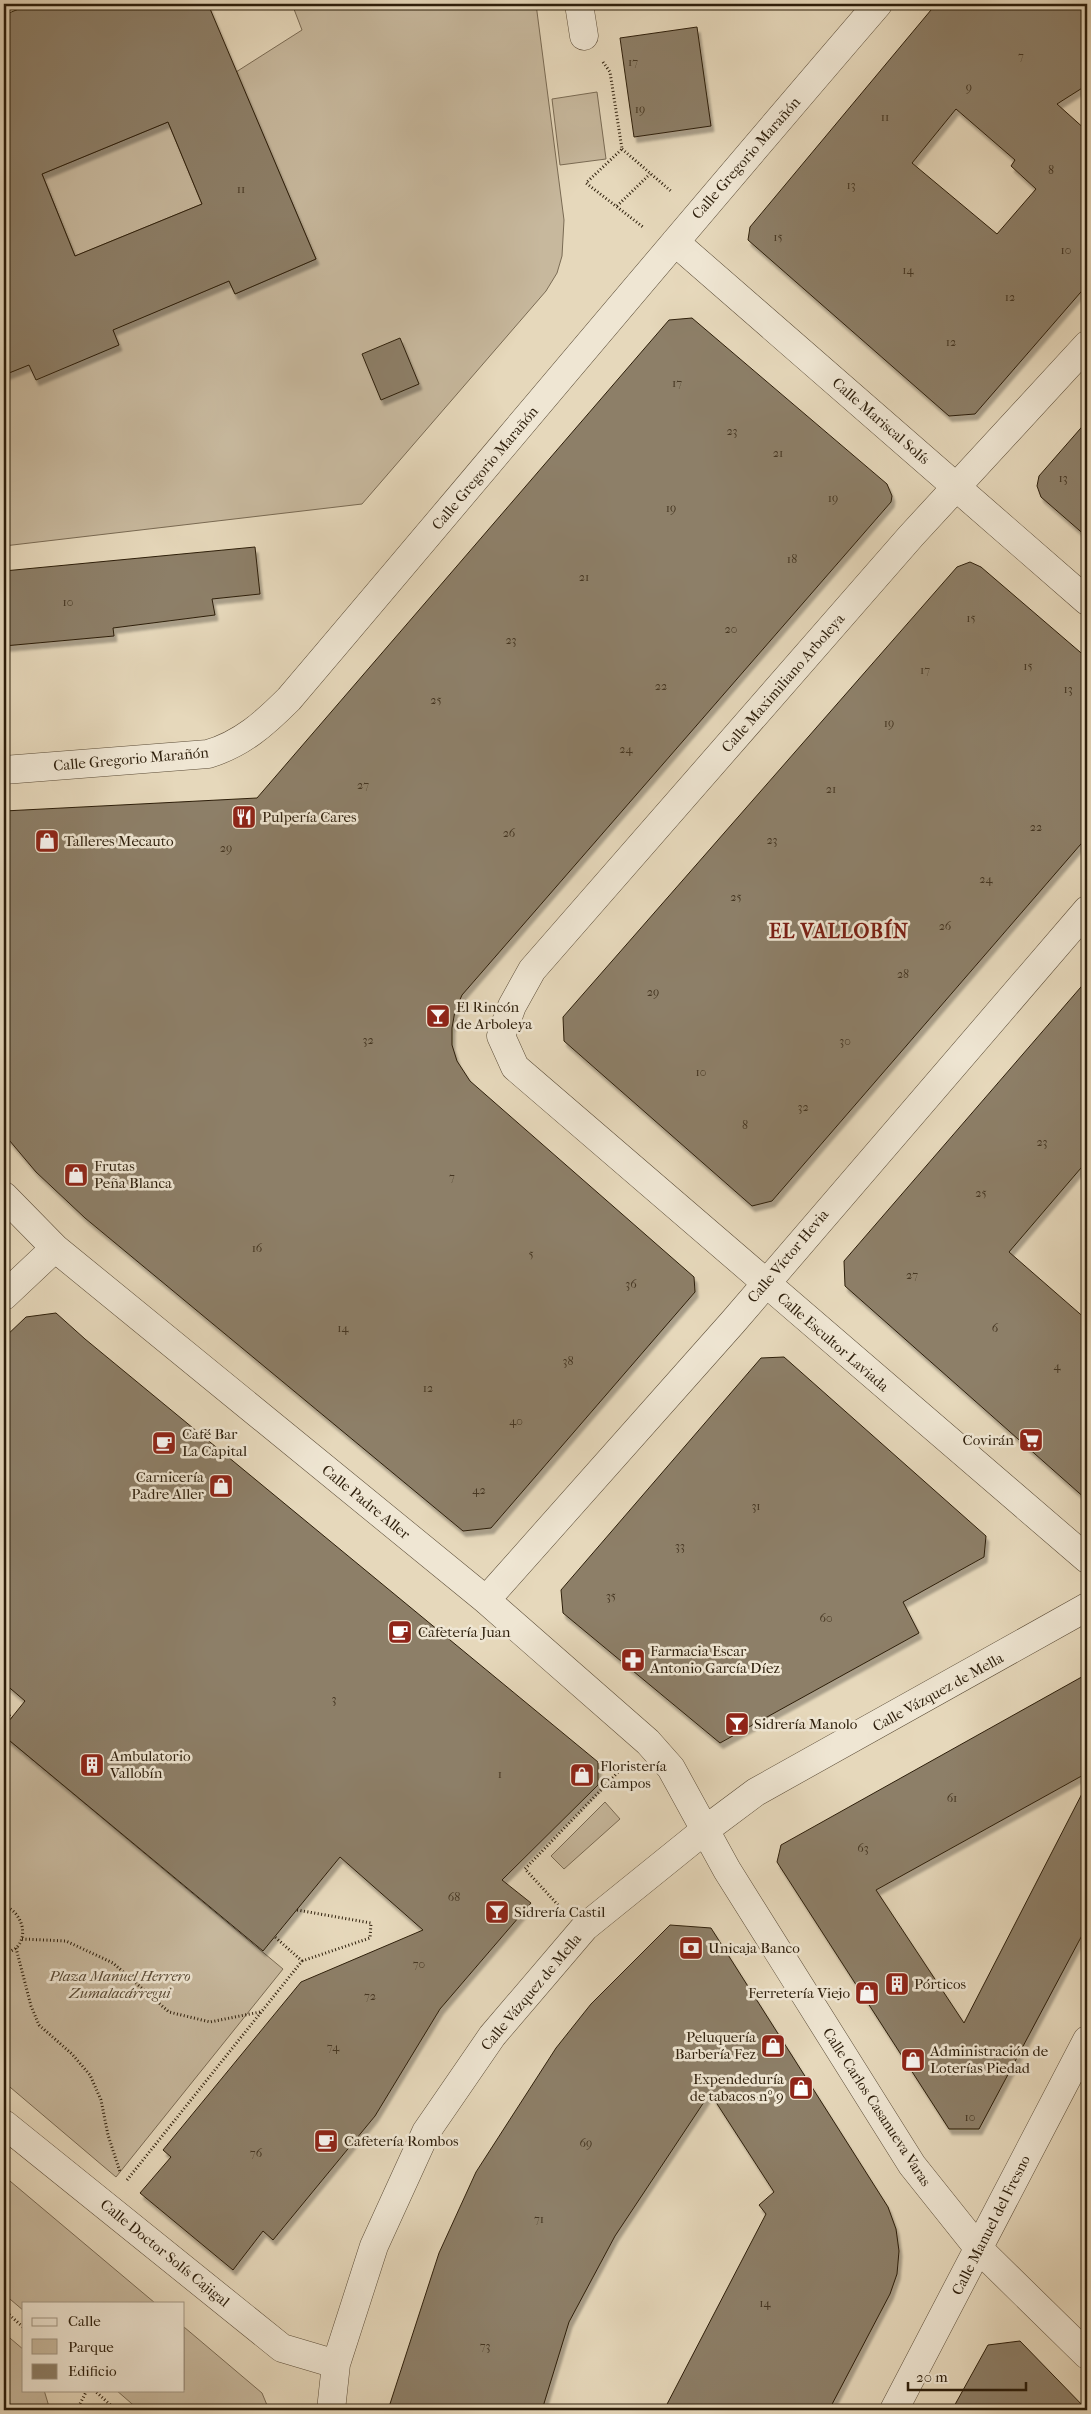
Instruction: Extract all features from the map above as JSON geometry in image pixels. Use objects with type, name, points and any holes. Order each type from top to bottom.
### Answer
[{"type":"street","points":[[580,4],[584,36]]},
{"type":"street","name":"Calle Gregorio Marañón","points":[[4,770],[191,757],[225,749],[251,733],[289,699],[698,214],[878,4]]},
{"type":"street","name":"Calle Mariscal Solís","points":[[675,242],[998,521],[1087,601]]},
{"type":"street","name":"Calle Maximiliano Arboleya","points":[[501,1036],[512,1006],[532,970],[956,486],[1008,433],[1087,345]]},
{"type":"street","name":"Calle Víctor Hevia","points":[[486,1600],[733,1322],[1087,910]]},
{"type":"street","name":"Calle Escultor Laviada","points":[[501,1036],[515,1067],[1087,1559]]},
{"type":"street","name":"Calle Padre Aller","points":[[4,1196],[54,1248],[486,1600],[648,1742],[671,1768],[705,1830]]},
{"type":"street","points":[[4,1296],[54,1248]]},
{"type":"street","name":"Calle Vázquez de Mella","points":[[331,2410],[336,2364],[374,2246],[426,2132],[492,2036],[582,1931],[705,1830],[756,1792],[1087,1607]]},
{"type":"street","name":"Calle Carlos Casanueva Varas","points":[[705,1830],[727,1870],[912,2166],[979,2250],[1087,2355]]},
{"type":"street","name":"Calle Manuel del Fresno","points":[[894,2410],[1087,2040]]},
{"type":"street","name":"Calle Doctor Solís Cajigal","points":[[4,2124],[282,2348],[336,2364]]},
{"type":"path","points":[[584,36],[610,72],[622,149],[698,214]]},
{"type":"path","points":[[622,149],[586,183],[650,232],[675,242]]},
{"type":"path","points":[[617,206],[650,174]]},
{"type":"path","points":[[4,1711],[12,1718]]},
{"type":"path","points":[[582,1931],[525,1869],[648,1742]]},
{"type":"path","points":[[4,1906],[11,1908],[21,1922],[22,1939],[16,1948],[4,1954]]},
{"type":"path","points":[[16,1948],[31,2006],[39,2025],[72,2054],[90,2076],[101,2100],[108,2135],[124,2184],[302,1961],[370,1938],[372,1923],[297,1910]]},
{"type":"path","points":[[275,1937],[302,1961]]},
{"type":"path","points":[[22,1939],[66,1941],[113,1963],[169,2012],[210,2022],[261,2012]]},
{"type":"path","points":[[4,2310],[22,2326]]},
{"type":"path","points":[[77,2410],[86,2392]]},
{"type":"path","points":[[96,2392],[116,2410]]},
{"type":"green space","points":[[292,4],[536,4],[564,220],[562,256],[557,273],[546,291],[362,504],[4,546],[4,375],[229,281],[235,294],[316,259],[236,72],[302,30]]},
{"type":"green space","points":[[597,92],[606,159],[560,165],[552,99]]},
{"type":"green space","points":[[168,122],[202,204],[75,256],[42,174]]},
{"type":"green space","name":"Plaza Manuel Herrero Zumalacárregui","points":[[4,1736],[283,1969],[116,2177],[4,2082]]},
{"type":"green space","points":[[605,1802],[620,1819],[564,1869],[551,1856]]},
{"type":"green space","points":[[4,2176],[154,2302],[22,2302],[22,2309],[4,2294]]},
{"type":"green space","points":[[185,2328],[262,2393],[269,2410],[139,2410],[118,2392],[185,2392]]},
{"type":"green space","points":[[4,2333],[22,2348],[22,2392],[45,2392],[50,2410],[4,2410]]},
{"type":"building","points":[[31,4],[208,4],[316,259],[235,294],[229,281],[113,330],[119,345],[36,380],[29,365],[4,375],[4,15]],"holes":[[[168,122],[202,204],[75,256],[42,174]]]},
{"type":"building","points":[[936,4],[1087,4],[1087,85],[1057,104],[1087,131],[1087,285],[975,414],[949,416],[748,240],[750,227]],"holes":[[[956,109],[1015,160],[1011,166],[1036,189],[997,234],[912,163]]]},
{"type":"building","points":[[697,27],[711,126],[634,137],[620,38]]},
{"type":"building","points":[[692,318],[887,484],[892,496],[891,502],[462,995],[455,1011],[452,1045],[457,1061],[470,1081],[694,1277],[695,1292],[491,1528],[463,1531],[85,1218],[36,1172],[4,1134],[4,811],[257,798],[669,320]]},
{"type":"building","points":[[400,338],[419,384],[381,400],[362,354]]},
{"type":"building","points":[[1087,421],[1087,537],[1041,497],[1037,486],[1039,476]]},
{"type":"building","points":[[255,547],[260,594],[212,599],[215,615],[113,628],[114,636],[4,646],[4,571]]},
{"type":"building","points":[[970,562],[981,567],[1087,658],[1087,837],[772,1201],[752,1206],[564,1041],[563,1017],[957,567]]},
{"type":"building","points":[[1087,980],[1087,1161],[1009,1252],[1087,1320],[1087,1500],[845,1286],[844,1261]]},
{"type":"building","points":[[56,1313],[85,1339],[598,1762],[598,1785],[502,1880],[531,1903],[440,2009],[375,2116],[273,2240],[263,2231],[233,2270],[140,2193],[171,2157],[163,2150],[301,1982],[423,1930],[340,1857],[263,1951],[4,1736],[4,1727],[25,1701],[4,1683],[4,1338],[26,1317]]},
{"type":"building","points":[[784,1357],[986,1536],[984,1557],[903,1602],[919,1633],[720,1743],[563,1613],[561,1590],[761,1358]]},
{"type":"building","points":[[1087,1674],[1087,1773],[876,1890],[964,2023],[1087,1784],[1087,1926],[979,2129],[949,2129],[777,1862],[781,1845]]},
{"type":"building","points":[[670,1925],[711,1928],[888,2207],[896,2229],[899,2251],[897,2274],[890,2294],[829,2410],[664,2410],[766,2214],[759,2205],[774,2192],[710,2093],[615,2236],[569,2322],[542,2410],[388,2410],[439,2253],[476,2172],[556,2048],[591,2004]]},
{"type":"building","points":[[1020,2341],[1087,2410],[952,2410],[988,2345]]},
{"type":"place","name":"Pulpería Cares","points":[[244,817]]},
{"type":"place","name":"Talleres Mecauto","points":[[47,841]]},
{"type":"place","name":"El Rincón de Arboleya","points":[[438,1016]]},
{"type":"place","name":"Frutas Peña Blanca","points":[[76,1175]]},
{"type":"place","name":"Covirán","points":[[1031,1440]]},
{"type":"place","name":"Café Bar La Capital","points":[[164,1443]]},
{"type":"place","name":"Carnicería Padre Aller","points":[[221,1486]]},
{"type":"place","name":"Cafetería Juan","points":[[400,1632]]},
{"type":"place","name":"Farmacia Escar Antonio García Díez","points":[[633,1660]]},
{"type":"place","name":"Sidrería Manolo","points":[[737,1724]]},
{"type":"place","name":"Ambulatorio Vallobín","points":[[92,1765]]},
{"type":"place","name":"Floristería Campos","points":[[582,1775]]},
{"type":"place","name":"Sidrería Castil","points":[[497,1912]]},
{"type":"place","name":"Unicaja Banco","points":[[691,1948]]},
{"type":"place","name":"Pórticos","points":[[897,1984]]},
{"type":"place","name":"Ferretería Viejo","points":[[867,1993]]},
{"type":"place","name":"Peluquería Barbería Fez","points":[[773,2046]]},
{"type":"place","name":"Administración de Loterías Piedad","points":[[913,2060]]},
{"type":"place","name":"Expendeduría de tabacos nº 9","points":[[801,2088]]},
{"type":"place","name":"Cafetería Rombos","points":[[326,2141]]},
{"type":"district","name":"EL VALLOBÍN","points":[[839,931]]}]
